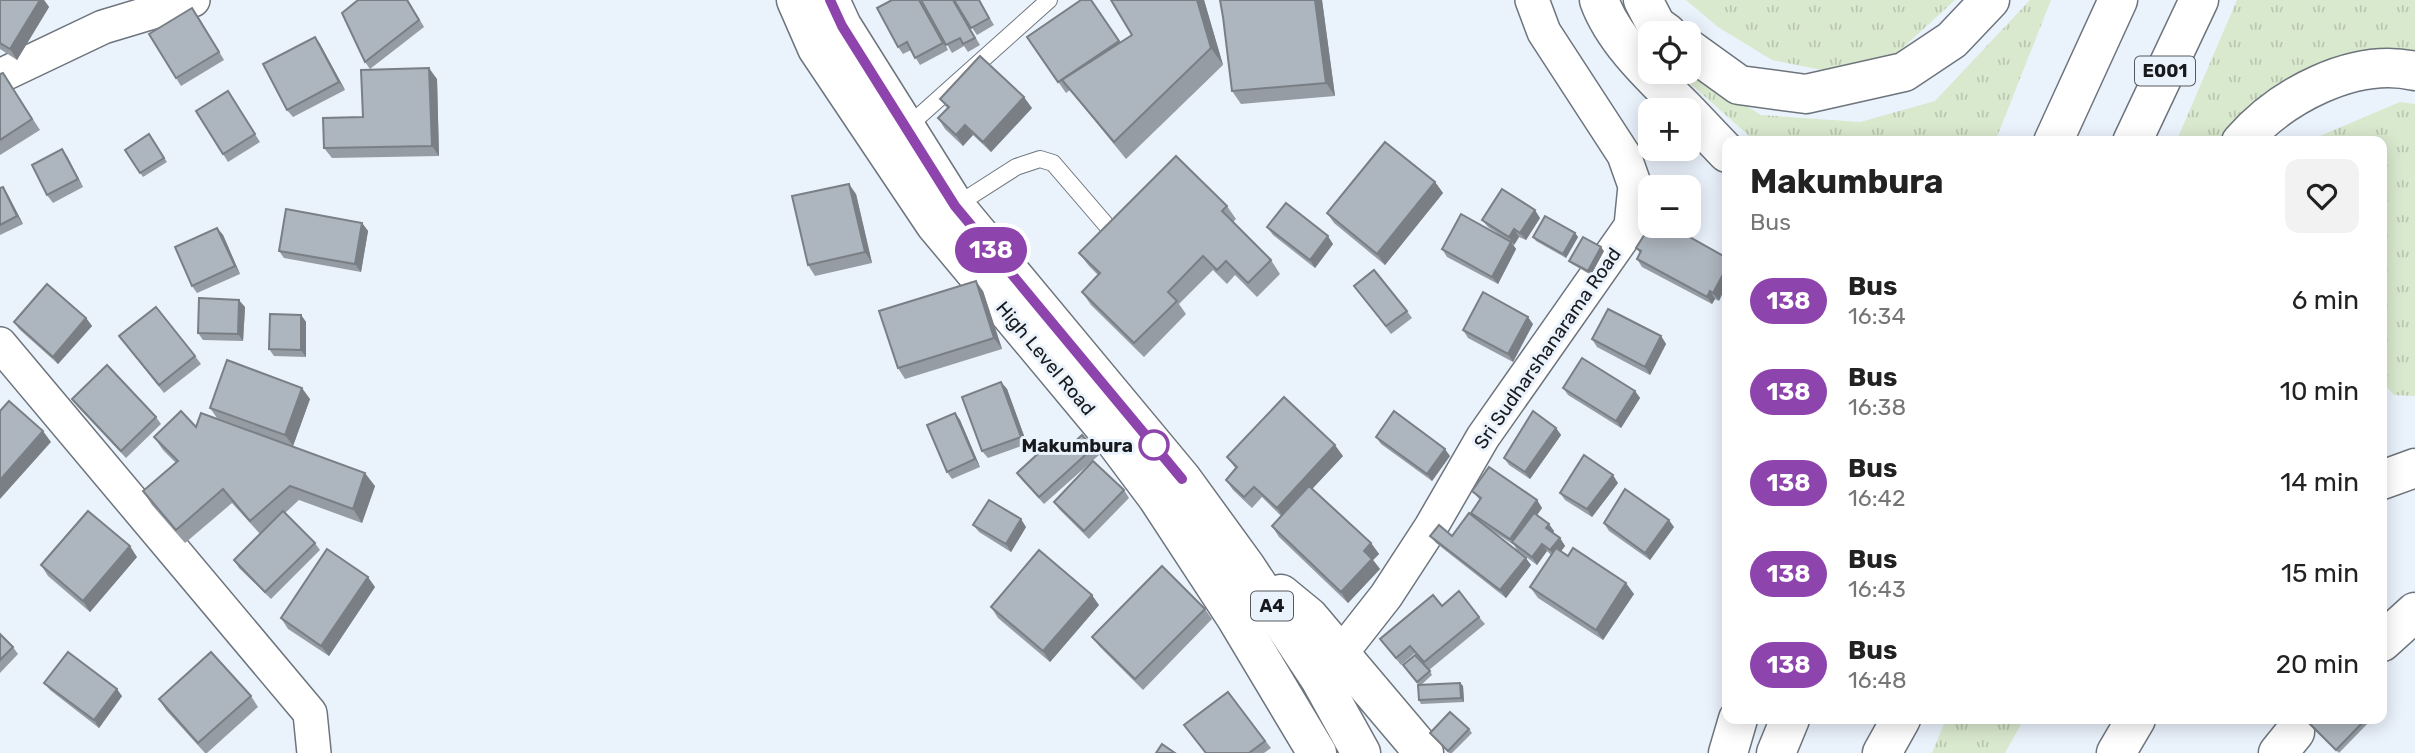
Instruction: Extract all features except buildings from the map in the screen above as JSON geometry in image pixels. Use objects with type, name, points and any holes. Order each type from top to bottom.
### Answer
[{"type":"highway","name":"High Level Road","points":[[796,0],[817,48],[935,224],[1097,419],[1157,498],[1235,616],[1317,753]]},
{"type":"highway","name":"High Level Road","points":[[830,0],[842,26],[955,206],[1182,479],[1246,567],[1331,666],[1360,748]]},
{"type":"highway","points":[[1600,0],[1604,12],[1639,62],[1674,98]]},
{"type":"highway","points":[[1643,0],[1654,21]]},
{"type":"highway","points":[[1701,58],[1739,85],[1806,94],[1904,72],[1952,40],[1990,0]]},
{"type":"highway","points":[[2056,136],[2118,0]]},
{"type":"highway","name":"E001","points":[[2135,136],[2199,0]]},
{"type":"highway","points":[[2246,136],[2258,123],[2297,94],[2351,72],[2402,68],[2415,71]]},
{"type":"highway","points":[[1701,126],[1722,148]]},
{"type":"highway","points":[[2387,478],[2415,468]]},
{"type":"highway","points":[[2387,637],[2415,612]]},
{"type":"highway","points":[[1331,666],[1424,753]]},
{"type":"highway","points":[[1728,753],[1737,724]]},
{"type":"highway","points":[[1776,753],[1788,724]]},
{"type":"highway","points":[[1863,753],[1875,724]]},
{"type":"highway","points":[[1882,753],[1898,724]]},
{"type":"highway","points":[[2116,753],[2133,724]]},
{"type":"street","points":[[0,76],[103,27],[193,0]]},
{"type":"street","name":"Sri Sudharshanarama Road","points":[[1331,666],[1385,596],[1431,527],[1483,437],[1631,226],[1635,186],[1624,155],[1544,32],[1532,0]]},
{"type":"street","points":[[0,344],[310,713],[314,753]]},
{"type":"lane","points":[[906,128],[1049,0]]},
{"type":"lane","points":[[955,206],[1016,167],[1040,159],[1053,163],[1108,227]]},
{"type":"green space","points":[[1686,0],[1955,0],[1895,55],[1832,72],[1772,60],[1718,27]]},
{"type":"green space","points":[[2030,0],[2051,0],[1997,136],[1749,136],[1691,84],[1701,84],[1701,77],[1761,115],[1860,122],[1935,101]]},
{"type":"green space","points":[[2237,0],[2415,0],[2415,59],[2240,136],[2179,136]]},
{"type":"green space","points":[[2400,102],[2415,104],[2415,396],[2394,395],[2387,387],[2387,136],[2320,136]]},
{"type":"green space","points":[[1944,724],[2021,724],[2005,753],[1932,753]]},
{"type":"bus line","name":"138","points":[[830,0],[842,26],[955,206],[1182,479]]},
{"type":"place","name":"Makumbura","points":[[1154,445]]}]
